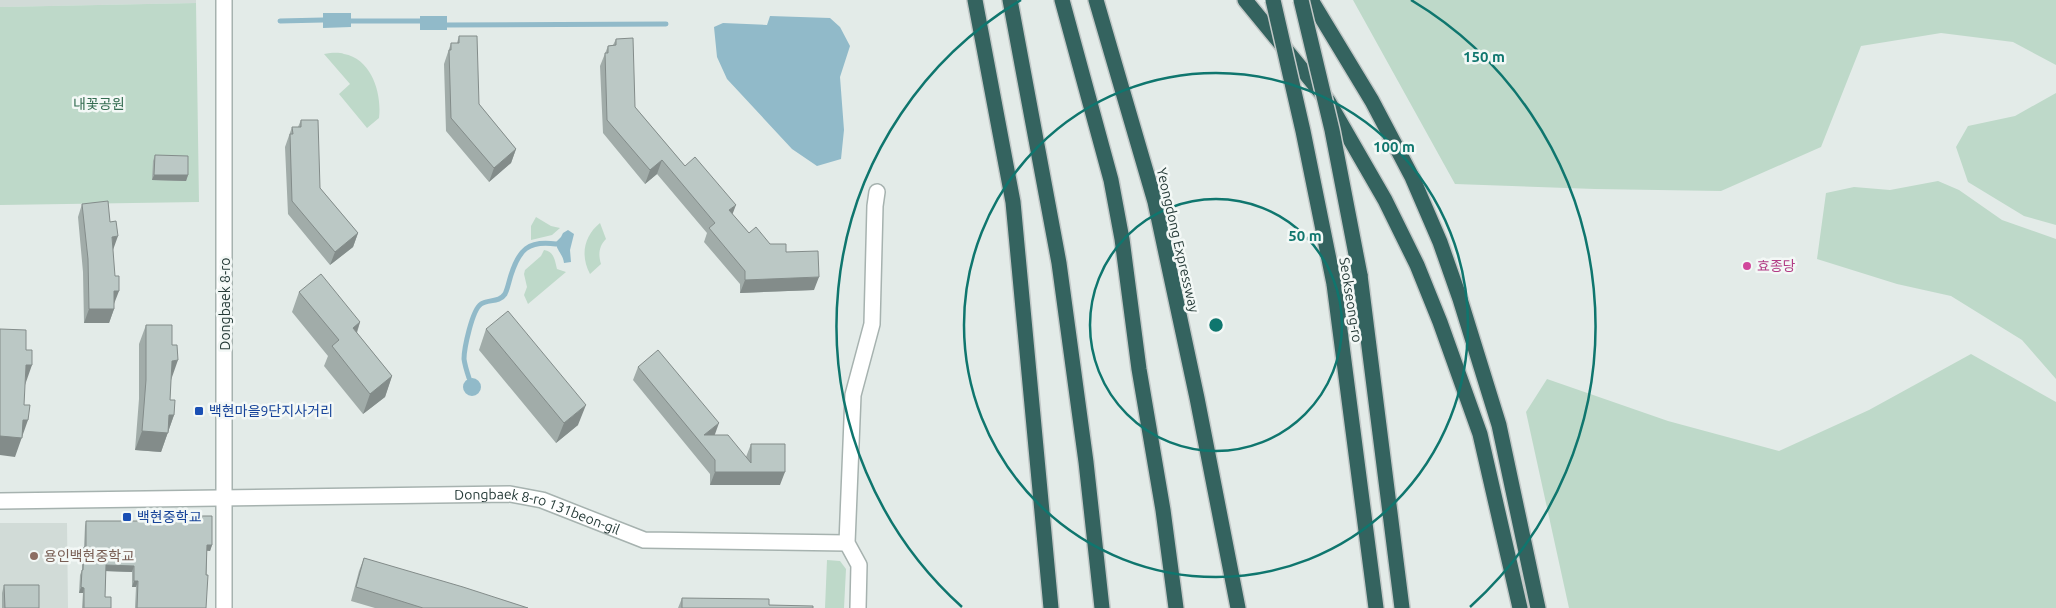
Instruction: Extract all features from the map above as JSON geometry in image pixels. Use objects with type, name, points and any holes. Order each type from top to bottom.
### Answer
[{"type":"highway","points":[[976,0],[1013,202],[1051,608]]},
{"type":"highway","points":[[1010,0],[1059,263],[1086,462],[1102,608]]},
{"type":"highway","points":[[1062,0],[1111,180],[1122,239],[1139,369],[1163,510],[1176,608]]},
{"type":"highway","name":"Yeongdong Expressway","points":[[1096,0],[1155,202],[1197,398],[1238,608]]},
{"type":"highway","points":[[1245,0],[1328,101],[1385,200],[1417,265],[1440,322],[1480,434],[1520,608]]},
{"type":"highway","name":"Seokseong-ro","points":[[1273,0],[1303,131],[1334,284],[1376,608]]},
{"type":"highway","points":[[1301,0],[1332,130],[1360,275],[1402,608]]},
{"type":"highway","points":[[1312,0],[1372,101],[1412,177],[1440,242],[1460,299],[1499,425],[1538,608]]},
{"type":"street","name":"Dongbaek 8-ro","points":[[224,0],[224,608]]},
{"type":"street","points":[[858,608],[859,565],[847,543],[853,395],[872,324],[877,192]]},
{"type":"street","name":"Dongbaek 8-ro 131beon-gil","points":[[0,501],[225,496],[510,494],[542,500],[644,540],[847,543]]},
{"type":"shaded area","points":[[0,0],[196,0],[196,3],[0,7]]},
{"type":"shaded area","name":"용인백현중학교","points":[[0,523],[67,523],[68,608],[0,608]]},
{"type":"green space","points":[[1353,0],[2056,0],[2056,65],[2013,42],[1941,33],[1861,46],[1821,147],[1721,191],[1455,184]]},
{"type":"green space","name":"내꽃공원","points":[[196,3],[199,202],[0,205],[0,7]]},
{"type":"green space","points":[[339,53],[354,57],[368,70],[377,89],[380,109],[379,118],[367,128],[339,94],[350,84],[324,54]]},
{"type":"green space","points":[[2056,93],[2056,225],[2024,216],[1968,182],[1956,147],[1968,126],[2015,116]]},
{"type":"green space","points":[[1938,181],[1959,190],[2002,220],[2056,239],[2056,379],[2022,340],[1951,296],[1897,284],[1817,259],[1826,193],[1854,187],[1890,190]]},
{"type":"green space","points":[[536,217],[551,226],[560,228],[552,235],[531,240],[531,226]]},
{"type":"green space","points":[[600,223],[606,239],[600,250],[601,264],[590,274],[585,260],[585,246],[590,234]]},
{"type":"green space","points":[[544,250],[552,254],[557,269],[566,272],[528,304],[524,295],[527,287],[525,270],[541,256]]},
{"type":"green space","points":[[1971,354],[2056,402],[2056,608],[1569,608],[1526,412],[1547,379],[1668,421],[1779,451],[1869,410]]},
{"type":"green space","points":[[827,560],[840,561],[846,569],[844,608],[825,608]]},
{"type":"water","points":[[323,13],[351,13],[351,27],[323,28]]},
{"type":"water","points":[[420,16],[447,16],[447,30],[420,30]]},
{"type":"water","points":[[770,16],[830,18],[840,27],[850,46],[840,77],[844,130],[841,159],[817,166],[792,149],[727,79],[717,57],[714,27],[723,23],[767,25]]},
{"type":"water","points":[[568,230],[574,234],[570,250],[571,262],[564,263],[556,242]]},
{"type":"water","points":[[468,378],[476,378],[481,383],[479,394],[468,396],[463,391],[463,383]]},
{"type":"building","points":[[459,36],[477,36],[479,104],[516,149],[494,168],[451,118],[449,50],[451,50],[451,43],[459,43]]},
{"type":"building","points":[[633,38],[635,107],[685,166],[695,157],[736,205],[729,210],[749,233],[756,227],[770,244],[786,244],[786,252],[818,251],[819,277],[745,280],[745,271],[709,228],[715,223],[662,160],[650,170],[607,120],[605,53],[608,53],[608,46],[616,45],[616,39]]},
{"type":"building","points":[[301,120],[318,120],[320,188],[358,233],[335,252],[292,201],[290,134],[293,134],[292,127],[301,127]]},
{"type":"building","points":[[155,155],[188,156],[188,175],[154,175]]},
{"type":"building","points":[[108,201],[110,222],[116,221],[118,236],[112,237],[115,276],[119,276],[119,291],[114,291],[114,309],[89,309],[88,259],[82,204]]},
{"type":"building","points":[[321,274],[360,322],[353,328],[392,376],[370,394],[332,346],[339,340],[299,292]]},
{"type":"building","points":[[508,311],[586,405],[564,423],[486,329]]},
{"type":"building","points":[[146,325],[172,325],[172,345],[177,345],[178,360],[172,361],[170,400],[175,400],[174,415],[169,415],[168,433],[142,431],[146,380]]},
{"type":"building","points":[[0,329],[26,330],[26,350],[32,350],[32,365],[26,365],[24,405],[30,405],[28,420],[23,420],[22,438],[0,436]]},
{"type":"building","points":[[658,350],[719,423],[704,435],[728,435],[751,463],[751,444],[785,444],[785,472],[715,472],[715,460],[638,367]]},
{"type":"building","points":[[183,516],[212,516],[212,545],[207,545],[206,608],[137,608],[138,581],[134,581],[134,566],[106,565],[105,597],[111,597],[111,608],[84,608],[84,588],[81,587],[84,547],[86,547],[86,521],[183,521]]},
{"type":"building","points":[[364,558],[528,608],[423,608],[356,587]]},
{"type":"building","points":[[4,585],[39,585],[39,608],[5,608]]},
{"type":"building","points":[[682,598],[769,599],[769,605],[813,606],[813,608],[682,608]]},
{"type":"waterway","points":[[280,21],[323,20]]},
{"type":"waterway","points":[[351,21],[420,21]]},
{"type":"waterway","points":[[447,25],[666,24]]},
{"type":"waterway","points":[[469,378],[464,362],[464,354],[469,330],[478,308],[481,304],[503,297],[514,266],[521,253],[532,245],[556,244]]},
{"type":"place","name":"효종당","points":[[1747,266]]},
{"type":"place","name":"백현마을9단지사거리","points":[[199,411]]},
{"type":"place","name":"백현중학교","points":[[127,517]]},
{"type":"place","name":"용인백현중학교","points":[[34,556]]}]
